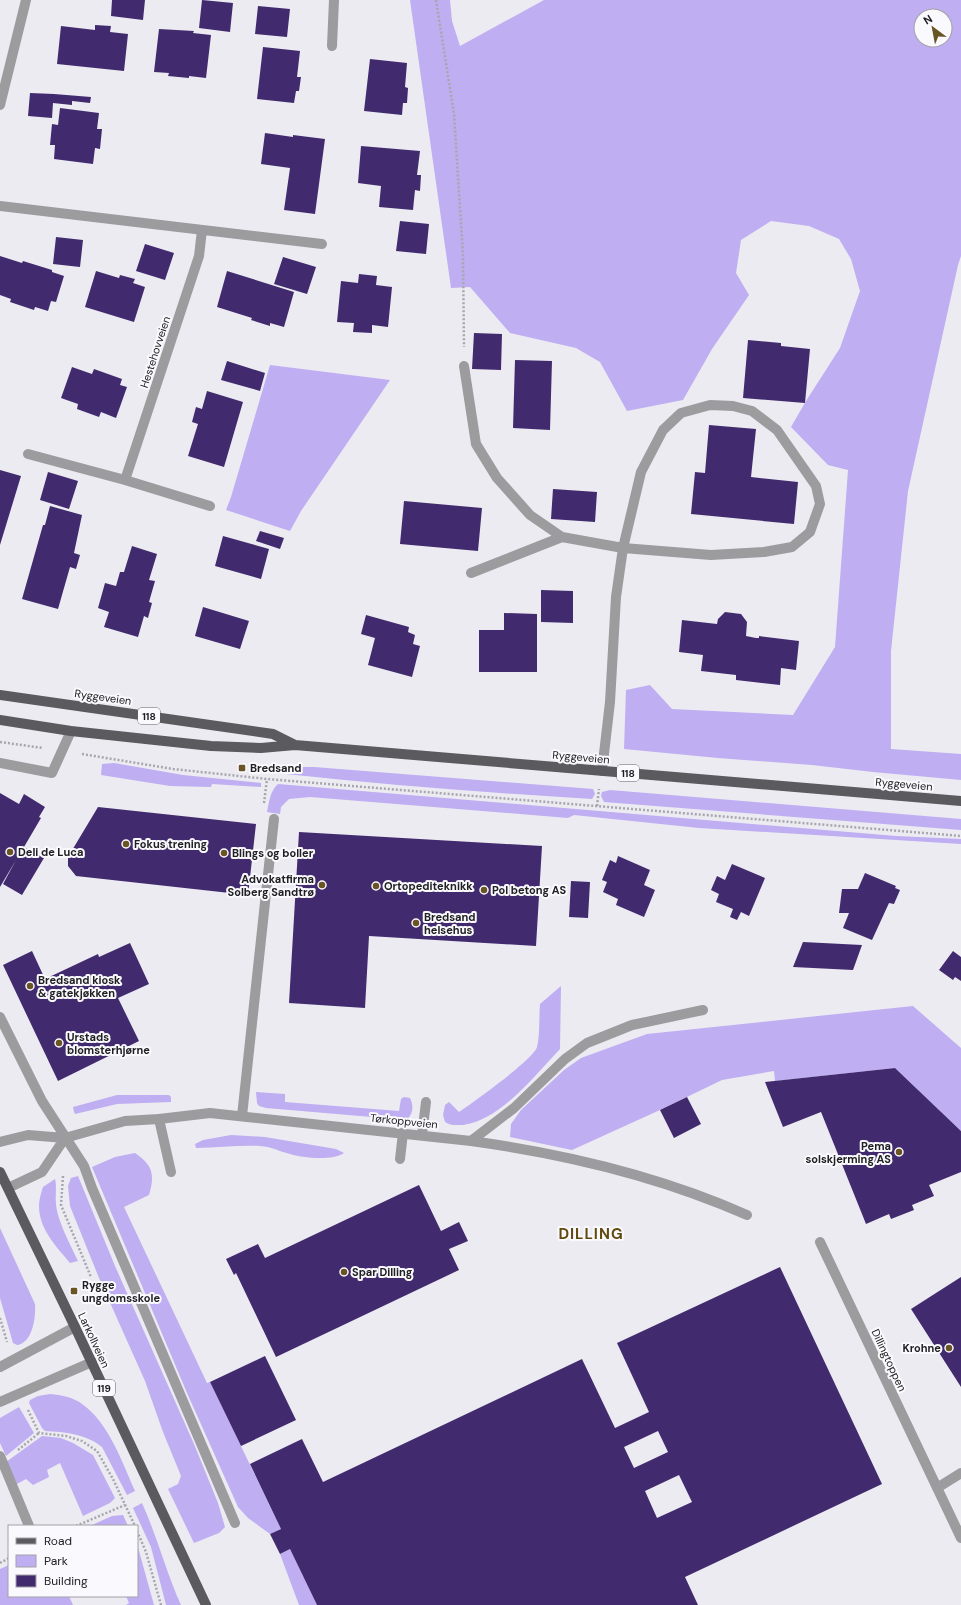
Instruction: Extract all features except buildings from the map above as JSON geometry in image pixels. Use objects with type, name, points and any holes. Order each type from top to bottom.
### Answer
[{"type":"main road","name":"Ryggeveien","points":[[0,695],[273,734],[295,745]]},
{"type":"main road","name":"Ryggeveien","points":[[0,720],[71,732],[211,746],[261,748],[295,745],[961,801]]},
{"type":"main road","name":"Larkollveien","points":[[0,1172],[92,1362],[206,1605]]},
{"type":"street","points":[[0,105],[26,0]]},
{"type":"street","points":[[332,46],[334,0]]},
{"type":"street","points":[[0,206],[322,244]]},
{"type":"street","name":"Hestehovveien","points":[[125,480],[199,256],[202,230]]},
{"type":"street","points":[[464,366],[476,444],[497,478],[530,515],[562,537],[624,548],[711,555],[764,552],[792,547],[810,532],[820,504],[816,486],[777,430],[752,411],[733,406],[710,406],[681,413],[663,430],[641,472],[624,548],[616,597],[610,702],[602,771]]},
{"type":"street","points":[[28,454],[125,480],[210,506]]},
{"type":"street","points":[[471,573],[562,537]]},
{"type":"street","points":[[0,763],[52,773],[71,732]]},
{"type":"street","points":[[242,1116],[274,819]]},
{"type":"street","points":[[471,1141],[514,1108],[564,1059],[587,1043],[632,1025],[703,1010]]},
{"type":"street","points":[[0,1017],[42,1101],[84,1166],[92,1188],[235,1523]]},
{"type":"street","points":[[422,1135],[426,1102]]},
{"type":"street","name":"Tørkoppveien","points":[[0,1142],[28,1135],[65,1138],[125,1122],[210,1113],[242,1116],[422,1135],[529,1149],[629,1172],[709,1198],[747,1215]]},
{"type":"street","points":[[159,1119],[171,1172]]},
{"type":"street","points":[[400,1159],[403,1134]]},
{"type":"street","points":[[8,1188],[42,1172],[65,1138]]},
{"type":"street","name":"Dillingtoppen","points":[[820,1242],[961,1538]]},
{"type":"street","points":[[0,1367],[75,1327]]},
{"type":"street","points":[[0,1402],[92,1362]]},
{"type":"street","points":[[1,1458],[29,1525]]},
{"type":"street","points":[[937,1488],[961,1473]]},
{"type":"path","points":[[436,0],[454,114],[463,255],[464,366]]},
{"type":"path","points":[[0,742],[173,769],[267,779],[961,836]]},
{"type":"path","points":[[264,810],[267,779]]},
{"type":"path","points":[[63,1172],[61,1205],[91,1277]]},
{"type":"path","points":[[0,1318],[12,1361]]},
{"type":"path","points":[[21,1392],[24,1404],[40,1433]]},
{"type":"path","points":[[1,1458],[40,1433],[66,1436],[82,1442],[97,1450],[113,1479],[135,1525]]},
{"type":"path","points":[[78,1525],[125,1505]]},
{"type":"path","points":[[138,1533],[146,1552],[161,1605]]},
{"type":"green space","points":[[410,0],[450,0],[452,21],[460,46],[544,0],[961,0],[961,256],[908,491],[891,651],[891,749],[961,754],[961,780],[812,765],[624,749],[626,690],[650,685],[672,709],[793,715],[835,647],[848,470],[828,465],[791,427],[840,348],[860,291],[851,259],[839,239],[809,226],[771,221],[741,240],[736,273],[749,295],[712,349],[683,400],[627,411],[600,362],[576,348],[510,333],[470,287],[451,288]]},
{"type":"green space","points":[[270,365],[390,380],[301,511],[290,531],[226,510]]},
{"type":"green space","points":[[114,763],[183,775],[261,783],[261,787],[212,784],[211,787],[170,786],[101,775],[102,764]]},
{"type":"green space","points":[[295,767],[314,767],[593,789],[595,794],[592,799],[516,794],[362,782],[286,774],[284,772]]},
{"type":"green space","points":[[278,784],[896,836],[961,839],[961,844],[699,828],[574,815],[568,818],[310,797],[289,799],[281,807],[280,814],[267,812],[272,793]]},
{"type":"green space","points":[[610,790],[961,819],[961,830],[604,802],[601,796],[602,792]]},
{"type":"green space","points":[[561,986],[560,1049],[528,1084],[504,1106],[491,1115],[463,1125],[451,1125],[445,1122],[443,1115],[445,1105],[449,1102],[459,1112],[514,1071],[533,1053],[538,1042],[540,1004]]},
{"type":"green space","points":[[913,1006],[961,1048],[961,1131],[895,1068],[775,1081],[774,1071],[722,1080],[572,1150],[510,1137],[511,1124],[521,1110],[564,1070],[581,1058],[647,1034]]},
{"type":"green space","points":[[256,1092],[285,1094],[285,1102],[399,1111],[401,1099],[404,1097],[410,1098],[412,1110],[411,1115],[407,1120],[266,1108],[259,1106],[257,1103]]},
{"type":"green space","points":[[117,1095],[169,1095],[171,1097],[171,1102],[117,1104],[75,1114],[74,1112],[73,1107]]},
{"type":"green space","points":[[231,1135],[265,1137],[336,1149],[344,1153],[333,1157],[309,1158],[260,1146],[196,1148],[195,1144],[203,1140]]},
{"type":"green space","points":[[135,1153],[149,1166],[152,1176],[151,1188],[149,1195],[124,1207],[207,1383],[210,1382],[281,1529],[270,1534],[248,1518],[238,1507],[187,1393],[92,1167],[115,1157]]},
{"type":"green space","points":[[78,1176],[115,1266],[194,1444],[218,1503],[225,1527],[219,1533],[194,1543],[168,1489],[178,1484],[181,1476],[163,1432],[145,1381],[99,1278],[70,1206],[68,1186],[71,1178]]},
{"type":"green space","points":[[55,1179],[56,1204],[59,1218],[78,1261],[70,1263],[49,1237],[40,1214],[39,1201],[43,1187]]},
{"type":"green space","points":[[0,1228],[35,1304],[34,1322],[30,1334],[27,1339],[17,1345],[13,1343],[0,1298]]},
{"type":"green space","points":[[50,1394],[75,1400],[82,1404],[100,1422],[114,1444],[135,1491],[127,1495],[102,1447],[82,1436],[45,1431],[42,1428],[29,1403],[30,1400],[38,1396]]},
{"type":"green space","points":[[19,1407],[34,1433],[6,1456],[0,1443],[0,1418]]},
{"type":"green space","points":[[42,1436],[61,1438],[73,1443],[93,1455],[115,1498],[110,1503],[83,1516],[60,1463],[47,1470],[49,1477],[33,1485],[26,1479],[17,1484],[6,1462]]},
{"type":"green space","points":[[142,1503],[181,1605],[166,1605],[151,1547],[133,1508]]},
{"type":"green space","points":[[123,1515],[128,1525],[92,1525],[112,1516]]},
{"type":"green space","points":[[138,1548],[154,1605],[126,1605],[129,1603],[126,1597],[138,1597]]},
{"type":"green space","points":[[290,1549],[317,1605],[299,1605],[280,1554]]},
{"type":"green space","points":[[8,1565],[8,1597],[69,1597],[73,1605],[0,1605],[0,1569]]},
{"type":"place","name":"Bredsand","points":[[242,768]]},
{"type":"place","name":"Fokus trening","points":[[126,844]]},
{"type":"place","name":"Deli de Luca","points":[[10,852]]},
{"type":"place","name":"Blings og boller","points":[[224,853]]},
{"type":"place","name":"Advokatfirma Solberg Sandtrø","points":[[322,885]]},
{"type":"place","name":"Ortopediteknikk","points":[[376,886]]},
{"type":"place","name":"Pol betong AS","points":[[484,890]]},
{"type":"place","name":"Bredsand helsehus","points":[[416,923]]},
{"type":"place","name":"Bredsand kiosk & gatekjøkken","points":[[30,986]]},
{"type":"place","name":"Urstads blomsterhjørne","points":[[59,1043]]},
{"type":"place","name":"Pema solskjerming AS","points":[[899,1152]]},
{"type":"place","name":"Spar Dilling","points":[[344,1272]]},
{"type":"place","name":"Rygge ungdomsskole","points":[[74,1291]]},
{"type":"place","name":"Krohne","points":[[949,1348]]},
{"type":"district","name":"DILLING","points":[[591,1234]]}]
